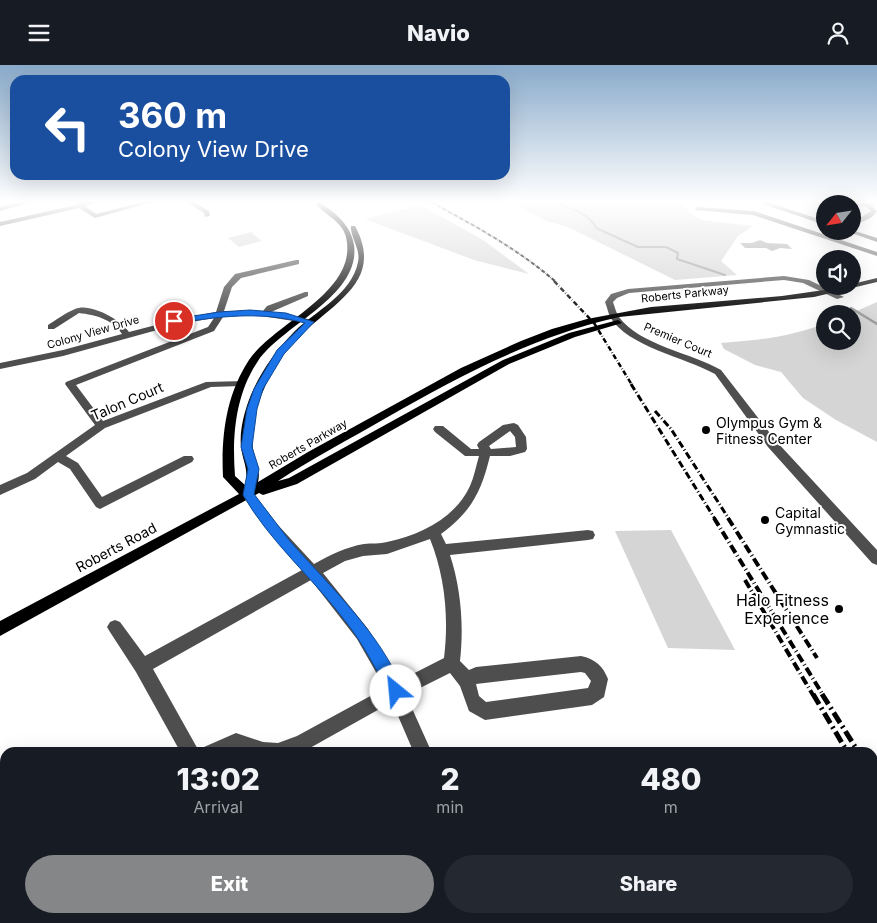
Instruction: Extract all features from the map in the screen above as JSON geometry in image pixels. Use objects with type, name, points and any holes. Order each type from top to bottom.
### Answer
[{"type":"main road","points":[[248,495],[229,477],[229,435],[240,387],[262,349],[300,319],[338,284],[350,261],[352,250],[351,242]]},
{"type":"main road","points":[[248,495],[254,469],[247,447],[252,409],[259,389],[280,352],[310,322],[340,297],[355,278],[362,264],[360,242]]},
{"type":"main road","name":"Roberts Parkway","points":[[861,284],[877,281]]},
{"type":"main road","name":"Roberts Parkway","points":[[643,314],[840,297],[877,289]]},
{"type":"main road","name":"Roberts Parkway","points":[[248,495],[284,471],[478,363],[522,342],[643,314],[816,293]]},
{"type":"main road","name":"Roberts Road","points":[[0,629],[248,495]]},
{"type":"street","points":[[840,242],[877,254]]},
{"type":"street","points":[[102,426],[70,384],[211,329],[217,323],[233,279],[238,276],[296,262]]},
{"type":"street","name":"Premier Court","points":[[816,286],[794,277],[768,278],[628,291],[614,296],[608,302],[615,317],[635,335],[658,347],[707,365],[718,372],[772,444],[877,559]]},
{"type":"street","points":[[266,313],[270,308],[305,294]]},
{"type":"street","name":"Premier Court","points":[[836,295],[840,297]]},
{"type":"street","points":[[51,327],[78,310],[93,312],[113,319],[121,325],[127,335]]},
{"type":"street","name":"Colony View Drive","points":[[0,366],[72,351],[174,321],[219,314],[266,313],[310,322]]},
{"type":"street","name":"Talon Court","points":[[0,490],[31,476],[58,455],[102,426],[198,388],[240,387]]},
{"type":"street","points":[[142,666],[341,556],[363,550],[387,548],[434,532],[453,518],[468,501],[476,484],[486,451],[469,453],[439,429]]},
{"type":"street","points":[[58,455],[74,466],[100,504],[188,459]]},
{"type":"street","points":[[248,495],[284,542],[351,617],[375,652],[396,691],[419,747]]},
{"type":"street","points":[[434,532],[443,550],[448,569],[456,639],[452,663],[465,680],[472,701],[477,708],[485,711],[592,695],[598,691],[600,679],[590,666],[580,664],[476,675],[465,680]]},
{"type":"street","points":[[443,550],[588,535]]},
{"type":"street","points":[[114,627],[142,666],[189,747]]},
{"type":"street","points":[[291,747],[452,663]]},
{"type":"street","points":[[224,747],[236,742],[251,747]]},
{"type":"shaded area","points":[[233,242],[258,242],[239,247]]},
{"type":"shaded area","points":[[426,242],[486,242],[529,274],[474,260]]},
{"type":"shaded area","points":[[598,242],[734,242],[721,261],[737,275],[675,280]]},
{"type":"shaded area","points":[[740,243],[787,244],[792,249],[780,248],[772,251],[766,248],[745,248]]},
{"type":"shaded area","points":[[877,302],[877,442],[836,420],[803,398],[781,372],[755,365],[724,349],[721,343],[774,337],[816,327],[816,350],[861,350],[861,309]]},
{"type":"shaded area","points":[[671,530],[735,650],[668,648],[615,531]]},
{"type":"waterway","points":[[627,242],[638,247],[666,247],[678,253],[677,259],[725,275]]},
{"type":"waterway","points":[[861,314],[877,324]]},
{"type":"railway","points":[[500,242],[527,259],[556,282]]},
{"type":"railway","points":[[554,281],[594,323],[632,385]]},
{"type":"railway","points":[[631,384],[715,519]]},
{"type":"railway","points":[[655,411],[671,429],[729,519]]},
{"type":"railway","points":[[714,518],[823,695]]},
{"type":"railway","points":[[728,518],[817,658]]},
{"type":"railway","points":[[745,580],[813,695]]},
{"type":"railway","points":[[813,694],[844,747]]},
{"type":"railway","points":[[822,694],[855,747]]},
{"type":"place","name":"Olympus Gym & Fitness Center","points":[[706,430]]},
{"type":"place","name":"Capital Gymnastic","points":[[765,520]]},
{"type":"place","name":"Halo Fitness Experience","points":[[839,609]]},
{"type":"route","points":[[174,321],[219,314],[266,313],[286,315],[310,322],[280,352],[259,389],[252,409],[247,447],[254,469],[248,495],[284,542],[351,617],[375,652],[396,691]]}]
